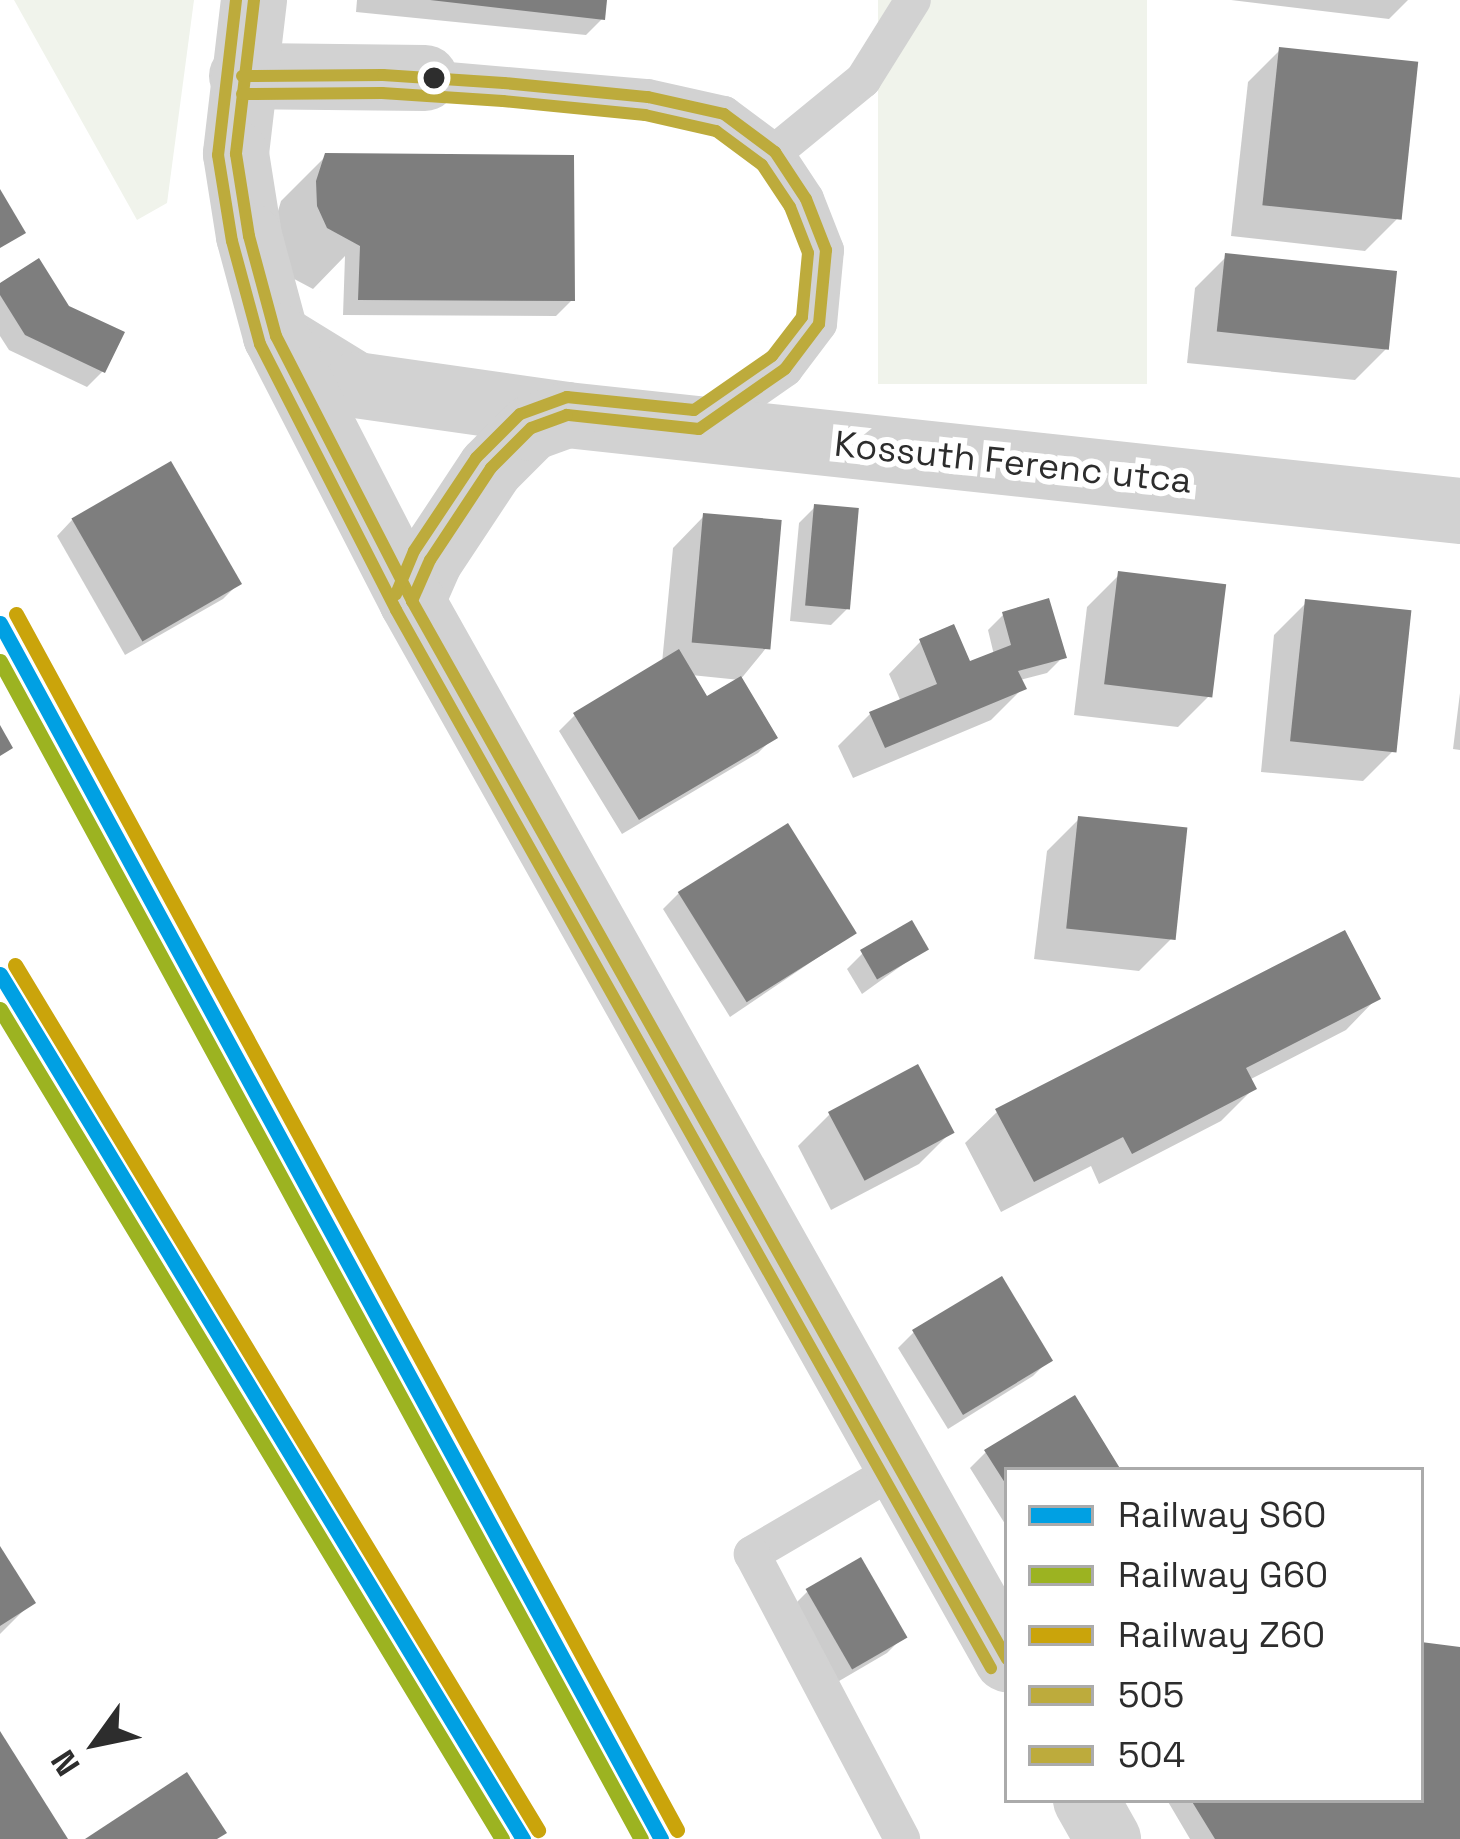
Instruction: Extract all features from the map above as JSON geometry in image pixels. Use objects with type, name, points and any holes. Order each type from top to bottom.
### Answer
[{"type":"street","points":[[254,0],[236,154],[249,236],[276,336],[313,418],[1004,1654]]},
{"type":"street","points":[[242,76],[425,78]]},
{"type":"street","name":"Kossuth Ferenc utca","points":[[276,336],[356,385],[567,415],[1460,511]]},
{"type":"street","points":[[412,601],[430,560],[491,468],[531,428],[567,415]]},
{"type":"street","points":[[1088,1803],[1108,1839]]},
{"type":"lane","points":[[775,152],[863,80],[913,0]]},
{"type":"lane","points":[[425,78],[648,97],[724,114],[775,152],[806,200],[826,250],[820,324],[785,369],[699,429]]},
{"type":"lane","points":[[900,1468],[752,1554],[902,1839]]},
{"type":"shaded area","points":[[14,0],[194,0],[167,203],[137,220]]},
{"type":"shaded area","points":[[878,0],[1147,0],[1147,384],[878,384]]},
{"type":"building","points":[[430,0],[607,0],[605,20]]},
{"type":"building","points":[[1279,47],[1418,62],[1402,220],[1262,205]]},
{"type":"building","points":[[325,153],[574,155],[575,301],[358,300],[360,246],[327,228],[317,206],[316,181]]},
{"type":"building","points":[[0,189],[26,233],[0,248]]},
{"type":"building","points":[[1225,253],[1397,271],[1389,350],[1217,332]]},
{"type":"building","points":[[39,258],[69,306],[125,332],[105,373],[25,335],[0,295],[0,283]]},
{"type":"building","points":[[171,461],[242,584],[142,641],[71,518]]},
{"type":"building","points":[[814,504],[859,508],[850,610],[805,606]]},
{"type":"building","points":[[703,513],[782,520],[770,649],[692,643]]},
{"type":"building","points":[[1118,571],[1226,584],[1212,697],[1104,684]]},
{"type":"building","points":[[1049,598],[1067,658],[1018,671],[1027,689],[885,748],[869,712],[937,684],[919,639],[954,624],[970,661],[1011,645],[1002,612]]},
{"type":"building","points":[[1305,599],[1411,610],[1396,752],[1290,741]]},
{"type":"building","points":[[679,649],[707,696],[741,676],[778,738],[639,820],[573,713]]},
{"type":"building","points":[[0,725],[13,748],[0,756]]},
{"type":"building","points":[[1078,816],[1187,827],[1176,940],[1066,928]]},
{"type":"building","points":[[788,823],[857,933],[747,1002],[678,892]]},
{"type":"building","points":[[912,920],[929,949],[877,979],[860,950]]},
{"type":"building","points":[[1345,930],[1381,999],[1246,1068],[1257,1089],[1132,1154],[1123,1137],[1034,1182],[995,1109]]},
{"type":"building","points":[[918,1064],[955,1133],[865,1181],[828,1112]]},
{"type":"building","points":[[1002,1276],[1053,1361],[963,1415],[912,1330]]},
{"type":"building","points":[[1075,1395],[1119,1467],[1004,1467],[1004,1481],[984,1450]]},
{"type":"building","points":[[0,1546],[36,1603],[0,1626]]},
{"type":"building","points":[[861,1557],[907,1638],[852,1670],[806,1589]]},
{"type":"building","points":[[1424,1642],[1460,1647],[1460,1839],[1215,1839],[1193,1803],[1424,1803]]},
{"type":"building","points":[[0,1731],[68,1839],[0,1839]]},
{"type":"building","points":[[187,1772],[227,1833],[217,1839],[85,1839]]},
{"type":"rail line","name":"Z60","points":[[16,614],[677,1830]]},
{"type":"rail line","name":"S60","points":[[0,623],[661,1839]]},
{"type":"rail line","name":"G60","points":[[0,661],[641,1839]]},
{"type":"rail line","name":"Z60","points":[[15,965],[538,1830]]},
{"type":"rail line","name":"S60","points":[[0,974],[523,1839]]},
{"type":"rail line","name":"G60","points":[[0,1009],[502,1839]]},
{"type":"transit line","name":"504","points":[[236,0],[218,155],[232,241],[260,344],[396,610],[991,1668]]},
{"type":"transit line","name":"505","points":[[254,0],[236,154],[249,236],[276,336],[412,601],[1004,1654]]},
{"type":"transit line","name":"505","points":[[242,76],[383,75],[504,83],[648,97],[724,114],[775,152],[806,199],[826,250],[819,324],[785,369],[699,429],[567,415],[531,428],[491,468],[430,560],[412,601]]},
{"type":"transit line","name":"504","points":[[242,94],[382,93],[503,101],[645,115],[716,131],[762,165],[790,207],[808,253],[802,317],[772,356],[694,410],[567,397],[520,414],[476,458],[414,551],[396,594]]}]
